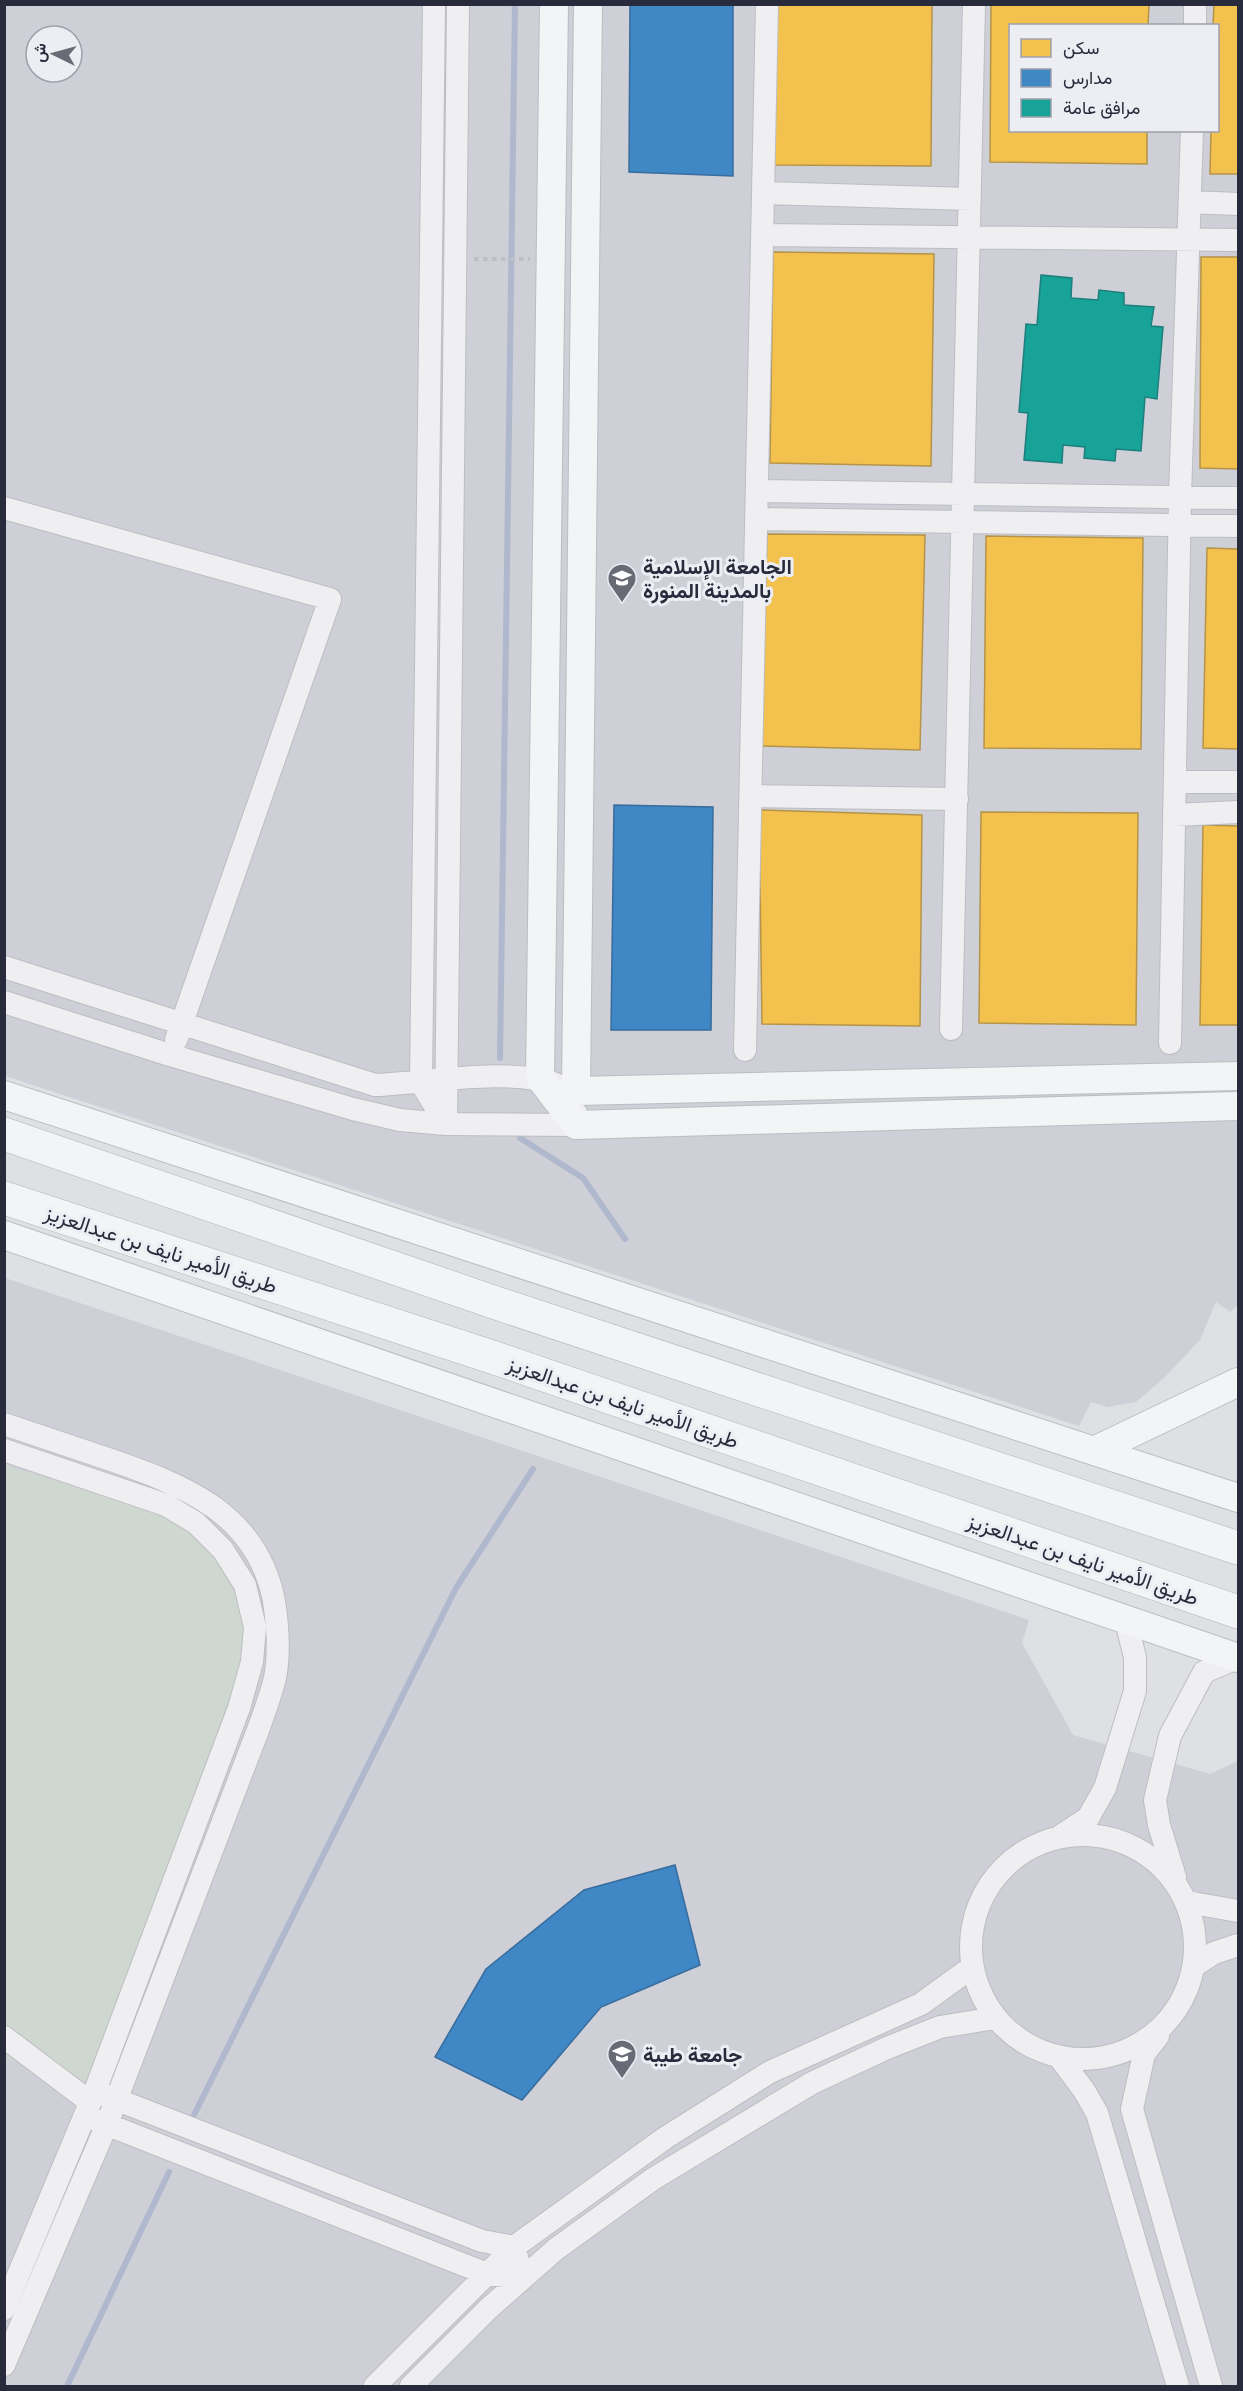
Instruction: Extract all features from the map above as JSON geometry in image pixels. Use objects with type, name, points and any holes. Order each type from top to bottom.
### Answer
[{"type":"highway","points":[[4,1134],[502,1305],[1239,1548]]},
{"type":"highway","name":"طريق الأمير نايف بن عبدالعزيز","points":[[4,1198],[503,1361],[1239,1612]]},
{"type":"main road","points":[[554,4],[540,1078],[576,1125],[1239,1106]]},
{"type":"main road","points":[[588,4],[576,1091],[1239,1076]]},
{"type":"main road","points":[[4,1095],[1239,1498]]},
{"type":"main road","points":[[4,1235],[1238,1658]]},
{"type":"main road","points":[[1096,1450],[1239,1382]]},
{"type":"street","points":[[435,4],[421,1083],[446,1124]]},
{"type":"street","points":[[446,1124],[458,4]]},
{"type":"street","points":[[745,1050],[758,519],[767,4]]},
{"type":"street","points":[[951,1029],[974,4]]},
{"type":"street","points":[[1195,4],[1195,24]]},
{"type":"street","points":[[1170,1043],[1180,496],[1192,132]]},
{"type":"street","points":[[764,193],[970,199]]},
{"type":"street","points":[[1190,202],[1239,204]]},
{"type":"street","points":[[763,235],[969,235],[1239,240]]},
{"type":"street","points":[[758,491],[1239,498]]},
{"type":"street","points":[[4,508],[330,599],[170,1055]]},
{"type":"street","points":[[758,519],[964,520],[1239,526]]},
{"type":"street","points":[[1175,782],[1239,782]]},
{"type":"street","points":[[751,796],[957,799]]},
{"type":"street","points":[[1174,815],[1239,812]]},
{"type":"street","points":[[4,967],[375,1085],[421,1083],[447,1078],[540,1078],[576,1091],[576,1125],[446,1124],[400,1120],[353,1109],[170,1055],[4,1002]]},
{"type":"street","points":[[4,1424],[168,1480],[199,1497],[230,1520],[259,1556],[271,1587],[279,1630],[275,1678],[258,1730],[4,2309]]},
{"type":"street","points":[[4,1450],[166,1505],[196,1523],[223,1550],[245,1585],[255,1627],[252,1662],[239,1708],[96,2102],[107,2124],[487,2274],[523,2278]]},
{"type":"street","points":[[1125,1618],[1135,1657],[1135,1691],[1105,1788],[1089,1818],[1058,1837],[1024,1851],[999,1872],[980,1900],[971,1933],[972,1966],[981,1994],[995,2018],[1024,2043],[1060,2058],[1099,2059],[1136,2047],[1167,2023]]},
{"type":"street","points":[[1211,2386],[1132,2109],[1144,2054],[1185,1996],[1194,1966],[1195,1934],[1159,1825],[1155,1800],[1163,1761],[1170,1736],[1204,1672],[1238,1658]]},
{"type":"street","points":[[1058,1837],[1090,1834],[1125,1842],[1155,1860],[1183,1894],[1239,1911]]},
{"type":"street","points":[[1194,1966],[1214,1953],[1239,1945]]},
{"type":"street","points":[[375,2386],[514,2247],[665,2138],[770,2072],[921,2004],[972,1966]]},
{"type":"street","points":[[411,2386],[488,2309],[556,2249],[653,2180],[812,2083],[886,2048],[940,2027],[995,2018]]},
{"type":"street","points":[[4,2037],[96,2102],[482,2241],[514,2247]]},
{"type":"street","points":[[1060,2058],[1085,2091],[1097,2113],[1178,2386]]},
{"type":"street","points":[[4,2365],[107,2124]]},
{"type":"street","points":[[514,2247],[523,2278]]},
{"type":"path","points":[[490,260],[539,260]]},
{"type":"shaded area","name":"الجامعة الإسلامية بالمدينة المنورة","points":[[5,5],[1238,5],[1238,1305],[1230,1312],[1216,1302],[1200,1340],[1164,1378],[1136,1402],[1107,1407],[1091,1402],[1079,1426],[5,1076]]},
{"type":"shaded area","name":"جامعة طيبة","points":[[5,1278],[1029,1620],[1022,1643],[1073,1735],[1210,1774],[1238,1761],[1238,2386],[5,2386]]},
{"type":"shaded area","points":[[4,1465],[163,1514],[191,1530],[216,1554],[239,1594],[249,1623],[244,1660],[88,2083],[5,2058]]},
{"type":"building: سكن","points":[[775,4],[932,4],[931,166],[773,165]]},
{"type":"building: سكن","points":[[991,4],[1149,4],[1148,24],[1009,24],[1009,132],[1147,132],[1147,164],[990,162]]},
{"type":"building: سكن","points":[[1214,4],[1238,4],[1238,174],[1210,174],[1211,132],[1219,132],[1219,24],[1213,24]]},
{"type":"building: سكن","points":[[773,252],[934,254],[931,466],[770,463]]},
{"type":"building: سكن","points":[[1201,257],[1238,257],[1238,469],[1200,468]]},
{"type":"building: سكن","points":[[767,534],[925,535],[920,750],[761,746]]},
{"type":"building: سكن","points":[[986,536],[1143,538],[1141,749],[984,748]]},
{"type":"building: سكن","points":[[1207,548],[1238,549],[1238,749],[1203,748]]},
{"type":"building: سكن","points":[[759,810],[922,815],[920,1026],[762,1024]]},
{"type":"building: سكن","points":[[981,812],[1138,813],[1136,1025],[979,1023]]},
{"type":"building: سكن","points":[[1203,825],[1238,826],[1238,1025],[1200,1025]]},
{"type":"building: مدارس","points":[[630,4],[733,4],[733,176],[629,172]]},
{"type":"building: مدارس","points":[[614,805],[713,807],[711,1030],[611,1030]]},
{"type":"building: مدارس","points":[[675,1865],[700,1965],[601,2007],[522,2100],[435,2057],[486,1969],[584,1890]]},
{"type":"building: مرافق عامة","points":[[1041,275],[1072,278],[1071,298],[1098,300],[1099,290],[1124,293],[1124,305],[1154,307],[1151,326],[1163,327],[1157,399],[1145,397],[1141,451],[1116,449],[1115,461],[1084,458],[1085,447],[1063,445],[1062,463],[1024,460],[1028,413],[1019,412],[1026,324],[1037,325]]},
{"type":"waterway","points":[[500,1058],[515,4]]},
{"type":"waterway","points":[[520,1138],[583,1178],[625,1239]]},
{"type":"waterway","points":[[192,2119],[456,1588],[533,1469]]},
{"type":"waterway","points":[[67,2386],[169,2172]]},
{"type":"place","name":"الجامعة الإسلامية بالمدينة المنورة","points":[[622,604]]},
{"type":"place","name":"جامعة طيبة","points":[[622,2080]]}]
